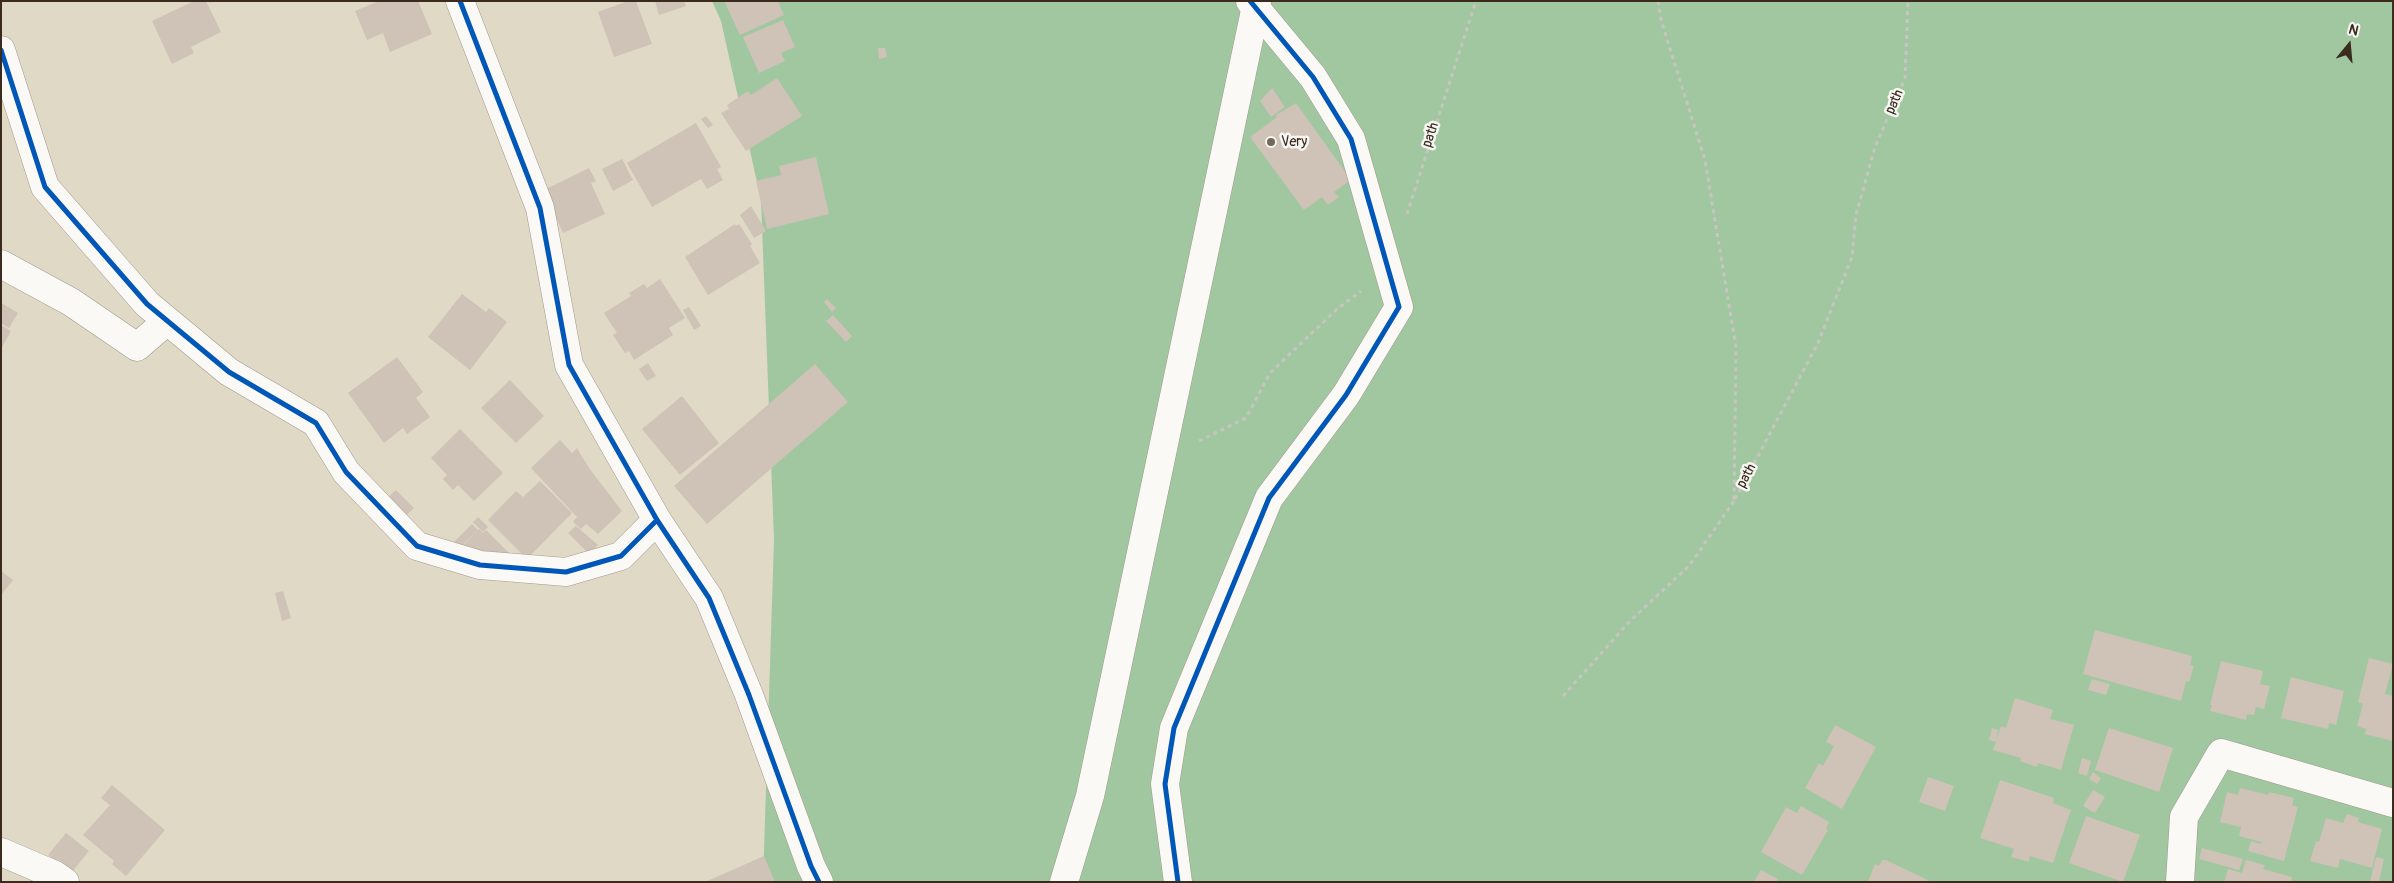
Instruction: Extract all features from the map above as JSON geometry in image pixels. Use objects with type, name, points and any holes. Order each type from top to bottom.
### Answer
[{"type":"street","points":[[460,1],[540,208],[569,365],[657,520],[709,598],[749,695],[811,866],[819,882]]},
{"type":"street","points":[[1178,882],[1165,784],[1174,728],[1269,498],[1346,395],[1399,307],[1390,270],[1351,139],[1313,77],[1254,4]]},
{"type":"street","points":[[1064,882],[1090,796],[1254,4]]},
{"type":"street","points":[[1,50],[45,188],[147,304],[229,372],[316,423],[346,472],[417,546],[480,565],[566,572],[621,556],[657,520]]},
{"type":"street","points":[[1,264],[70,302],[137,347],[167,321]]},
{"type":"street","points":[[2180,882],[2184,817],[2221,753],[2393,803]]},
{"type":"street","points":[[1,852],[55,875],[65,882]]},
{"type":"path","points":[[1161,460],[1246,418],[1270,373],[1338,309],[1390,270]]},
{"type":"path","points":[[1562,696],[1630,622],[1689,566],[1734,501]]},
{"type":"green space","points":[[712,1],[2393,1],[2393,882],[763,882],[774,540],[761,200],[721,21]]},
{"type":"building","points":[[194,1],[206,1],[221,32],[191,47],[194,53],[172,64],[152,21]]},
{"type":"building","points":[[379,1],[418,1],[432,34],[390,52],[383,33],[367,40],[355,11]]},
{"type":"building","points":[[628,1],[636,1],[652,44],[614,57],[598,12]]},
{"type":"building","points":[[655,1],[684,1],[686,6],[659,15]]},
{"type":"building","points":[[724,1],[778,1],[784,15],[740,35]]},
{"type":"building","points":[[783,20],[795,47],[781,53],[785,61],[759,73],[743,37]]},
{"type":"building","points":[[878,48],[885,48],[887,57],[879,59]]},
{"type":"building","points":[[777,78],[802,116],[746,151],[721,113],[729,109],[727,105],[748,91],[751,95]]},
{"type":"building","points":[[1272,88],[1285,107],[1271,117],[1260,101]]},
{"type":"building","points":[[1296,103],[1351,180],[1334,192],[1339,197],[1328,205],[1322,197],[1304,210],[1250,137],[1277,117],[1276,115]]},
{"type":"building","points":[[706,116],[713,125],[708,128],[701,119]]},
{"type":"building","points":[[696,123],[721,167],[717,169],[723,180],[707,189],[701,179],[652,207],[627,163]]},
{"type":"building","points":[[816,157],[829,214],[767,229],[756,181],[781,175],[779,166]]},
{"type":"building","points":[[622,159],[633,180],[613,191],[602,169]]},
{"type":"building","points":[[589,168],[596,181],[591,183],[605,214],[563,233],[544,190]]},
{"type":"building","points":[[751,206],[766,231],[754,238],[740,215]]},
{"type":"building","points":[[735,224],[736,226],[739,224],[752,244],[750,246],[760,263],[708,295],[685,257]]},
{"type":"building","points":[[660,279],[685,318],[669,328],[673,335],[634,360],[629,351],[625,353],[613,335],[617,333],[604,313],[631,296],[629,293],[644,284],[647,288]]},
{"type":"building","points":[[462,294],[486,312],[489,308],[507,322],[470,370],[428,337]]},
{"type":"building","points":[[827,299],[836,308],[832,312],[824,302]]},
{"type":"building","points":[[1,303],[18,313],[9,328],[1,323]]},
{"type":"building","points":[[689,307],[701,326],[694,330],[683,310]]},
{"type":"building","points":[[833,315],[852,336],[846,342],[826,321]]},
{"type":"building","points":[[1,325],[11,331],[1,349]]},
{"type":"building","points":[[397,357],[423,392],[416,398],[430,417],[407,434],[403,428],[384,443],[348,393]]},
{"type":"building","points":[[648,363],[656,376],[647,381],[639,369]]},
{"type":"building","points":[[815,364],[848,402],[707,524],[674,486]]},
{"type":"building","points":[[510,380],[544,416],[516,443],[481,408]]},
{"type":"building","points":[[682,396],[719,443],[680,475],[642,429]]},
{"type":"building","points":[[460,429],[503,473],[474,501],[458,485],[453,490],[443,479],[447,475],[431,458]]},
{"type":"building","points":[[560,440],[572,453],[577,448],[589,468],[622,511],[598,534],[586,524],[581,529],[573,522],[577,517],[531,468]]},
{"type":"building","points":[[540,481],[572,513],[527,559],[488,520],[516,491],[523,497]]},
{"type":"building","points":[[396,490],[414,508],[395,526],[377,507]]},
{"type":"building","points":[[478,517],[488,527],[483,532],[473,522]]},
{"type":"building","points":[[472,524],[478,530],[459,549],[453,543]]},
{"type":"building","points":[[576,526],[598,545],[589,554],[568,533]]},
{"type":"building","points":[[479,529],[483,533],[486,530],[511,555],[491,576],[462,547]]},
{"type":"building","points":[[1,571],[13,580],[1,595]]},
{"type":"building","points":[[283,591],[291,618],[282,621],[275,593]]},
{"type":"building","points":[[2095,630],[2192,656],[2190,665],[2194,666],[2189,682],[2186,681],[2181,701],[2083,674]]},
{"type":"building","points":[[2369,658],[2393,664],[2385,694],[2393,696],[2393,741],[2365,734],[2366,729],[2357,726],[2363,704],[2358,702]]},
{"type":"building","points":[[2221,661],[2263,671],[2260,684],[2270,686],[2264,709],[2256,707],[2254,715],[2247,714],[2246,720],[2210,711]]},
{"type":"building","points":[[2291,677],[2344,691],[2336,725],[2329,723],[2328,729],[2281,718]]},
{"type":"building","points":[[2092,679],[2110,684],[2106,695],[2088,690]]},
{"type":"building","points":[[2015,698],[2053,710],[2050,719],[2074,725],[2061,770],[2038,763],[2037,767],[2020,761],[2021,758],[1993,750],[1996,742],[1989,740],[1992,728],[1998,730],[1996,740],[2001,726],[2006,728]]},
{"type":"building","points":[[1835,725],[1876,747],[1842,809],[1805,788],[1819,763],[1823,766],[1834,746],[1826,742]]},
{"type":"building","points":[[2109,728],[2173,748],[2159,792],[2095,770]]},
{"type":"building","points":[[2082,758],[2091,761],[2087,776],[2078,773]]},
{"type":"building","points":[[2093,772],[2101,778],[2097,784],[2089,779]]},
{"type":"building","points":[[1928,777],[1954,786],[1945,811],[1919,802]]},
{"type":"building","points":[[2000,780],[2054,798],[2053,803],[2071,810],[2053,863],[2030,856],[2029,862],[2011,857],[2014,849],[1980,838]]},
{"type":"building","points":[[112,785],[165,830],[126,876],[112,864],[114,861],[83,835],[110,805],[101,798]]},
{"type":"building","points":[[2240,788],[2268,795],[2269,792],[2294,798],[2292,805],[2298,807],[2284,861],[2248,851],[2251,841],[2261,844],[2261,842],[2239,836],[2241,827],[2220,822],[2227,792],[2238,795]]},
{"type":"building","points":[[2093,790],[2105,797],[2095,813],[2083,806]]},
{"type":"building","points":[[1801,806],[1829,822],[1826,829],[1828,830],[1802,875],[1761,852],[1786,807],[1797,813]]},
{"type":"building","points":[[2347,814],[2359,818],[2358,822],[2382,829],[2372,868],[2340,859],[2338,868],[2310,861],[2316,841],[2319,842],[2326,818],[2343,823]]},
{"type":"building","points":[[2086,816],[2140,835],[2123,882],[2069,863]]},
{"type":"building","points":[[66,833],[89,851],[71,873],[48,855]]},
{"type":"building","points":[[2202,848],[2243,859],[2239,870],[2199,859]]},
{"type":"building","points":[[764,856],[775,882],[705,882]]},
{"type":"building","points":[[2376,857],[2384,859],[2379,882],[2370,882]]},
{"type":"building","points":[[1882,860],[1886,860],[1932,882],[1868,882],[1875,864],[1879,866]]},
{"type":"building","points":[[2246,860],[2265,865],[2263,869],[2292,877],[2291,882],[2224,882],[2228,869],[2242,873]]},
{"type":"building","points":[[1761,870],[1778,879],[1776,882],[1754,882]]},
{"type":"cycle path","points":[[460,1],[540,208],[569,365],[657,520],[709,598],[749,695],[811,866],[819,882]]},
{"type":"cycle path","points":[[1178,882],[1165,784],[1174,728],[1269,498],[1346,395],[1399,307],[1351,139],[1313,77],[1250,1]]},
{"type":"cycle path","points":[[1,50],[45,187],[147,304],[229,372],[316,423],[346,472],[417,546],[480,565],[566,572],[621,556],[657,520]]},
{"type":"place","name":"Very","points":[[1271,142]]}]
